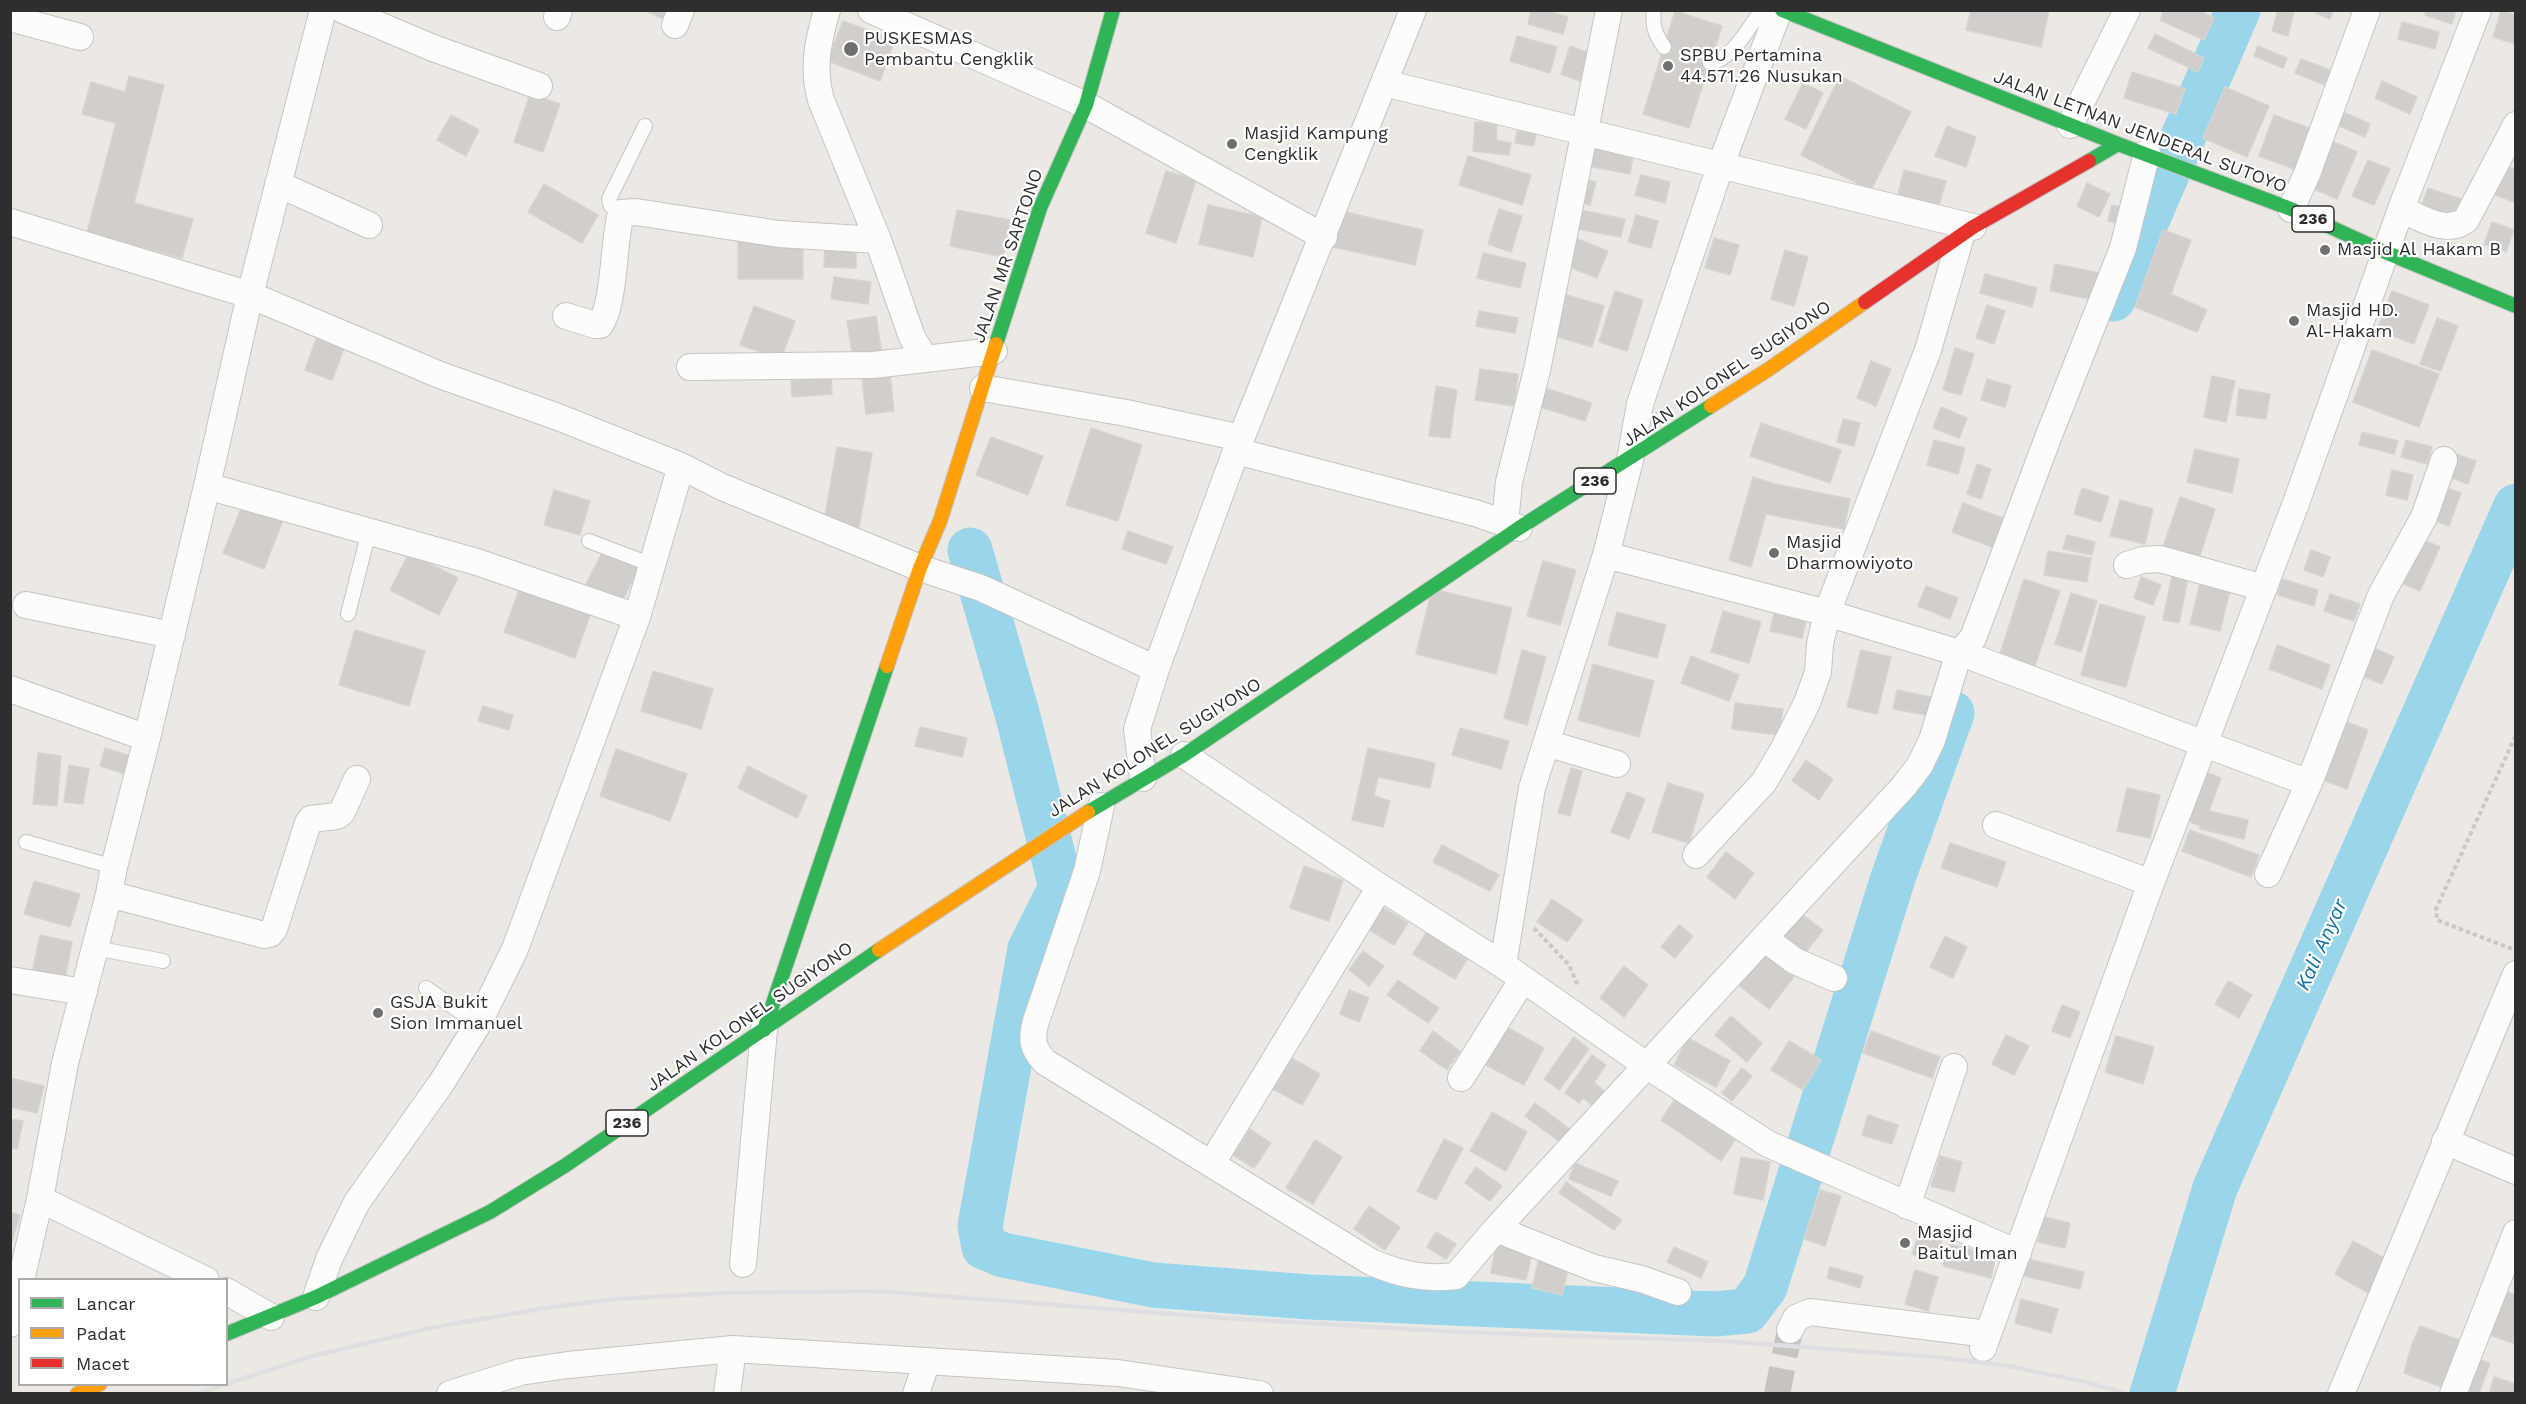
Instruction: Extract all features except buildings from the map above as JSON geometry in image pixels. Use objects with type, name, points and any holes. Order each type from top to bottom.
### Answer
[{"type":"main road","name":"JALAN MR SARTONO","points":[[764,1030],[920,568],[940,521],[1040,208],[1086,105],[1113,10]]},
{"type":"main road","name":"JALAN LETNAN JENDERAL SUTOYO","points":[[1781,10],[2118,144],[2291,209],[2385,252],[2516,306]]},
{"type":"main road","name":"JALAN KOLONEL SUGIYONO","points":[[228,1333],[316,1297],[490,1212],[566,1165],[848,970],[1075,820],[1101,806],[1140,757],[1184,755],[1512,526],[1630,460],[1769,369],[1967,231],[2118,144]]},
{"type":"main road","points":[[77,1394],[95,1386]]},
{"type":"street","points":[[21,1278],[40,1198],[65,1063],[109,894],[255,278],[322,10]]},
{"type":"street","points":[[343,10],[433,48],[539,86]]},
{"type":"street","points":[[827,10],[819,39],[815,80],[878,240],[912,337],[925,359]]},
{"type":"street","points":[[871,10],[1086,105],[1324,237]]},
{"type":"street","points":[[1140,757],[1156,669],[1238,444],[1324,237],[1413,10]]},
{"type":"street","points":[[983,388],[1126,413],[1475,513],[1512,526],[1509,482],[1537,370],[1609,10]]},
{"type":"street","points":[[1461,1078],[1513,972],[1513,906],[1528,806],[1606,555],[1630,460],[1640,404],[1720,167],[1781,10]]},
{"type":"street","points":[[2070,125],[2127,10]]},
{"type":"street","points":[[2291,209],[2307,174],[2367,10]]},
{"type":"street","points":[[1790,1330],[1796,1318],[1810,1312],[1985,1341],[2151,883],[2264,588],[2385,252],[2478,10]]},
{"type":"street","points":[[10,18],[80,37]]},
{"type":"street","points":[[1384,83],[1967,231],[1928,350],[1827,613],[1820,644],[1818,672],[1807,703],[1764,782],[1696,855]]},
{"type":"street","points":[[2401,209],[2440,225],[2450,227],[2459,225],[2471,210],[2516,125]]},
{"type":"street","points":[[1101,806],[1087,871],[1036,1021],[1032,1043],[1045,1062],[1371,1262],[1396,1273],[1434,1279],[1456,1276],[1646,1065],[1882,811],[1920,765],[1973,638],[2049,435],[2123,248],[2152,155]]},
{"type":"street","points":[[278,184],[369,225]]},
{"type":"street","points":[[566,316],[595,325],[600,325],[605,318],[616,233],[621,213],[636,212],[779,234],[878,240]]},
{"type":"street","points":[[10,222],[255,278],[440,375],[558,417],[681,466],[722,487],[920,568],[981,588],[1156,669]]},
{"type":"street","points":[[690,367],[873,366],[994,351]]},
{"type":"street","points":[[2268,874],[2309,783],[2381,595],[2421,524],[2445,460]]},
{"type":"street","points":[[316,1297],[329,1259],[357,1202],[441,1082],[478,1024],[524,929],[637,617],[681,466]]},
{"type":"street","points":[[207,486],[477,562],[637,617]]},
{"type":"street","points":[[1606,555],[1827,613],[1964,655],[2309,783]]},
{"type":"street","points":[[2127,565],[2143,560],[2160,559],[2264,588]]},
{"type":"street","points":[[26,605],[172,635]]},
{"type":"street","points":[[10,689],[147,738]]},
{"type":"street","points":[[1546,744],[1617,764]]},
{"type":"street","points":[[1184,755],[1380,887],[1513,972],[1726,1118],[1812,1165],[2018,1253]]},
{"type":"street","points":[[109,894],[264,935],[270,934],[274,929],[308,824],[311,819],[337,816],[342,812],[357,779]]},
{"type":"street","points":[[1996,825],[2151,883]]},
{"type":"street","points":[[1212,1163],[1380,887]]},
{"type":"street","points":[[1764,938],[1795,961],[1834,978]]},
{"type":"street","points":[[2342,1394],[2516,974]]},
{"type":"street","points":[[10,980],[84,992]]},
{"type":"street","points":[[743,1264],[764,1030]]},
{"type":"street","points":[[1907,1206],[1954,1067]]},
{"type":"street","points":[[2445,1141],[2516,1171]]},
{"type":"street","points":[[40,1198],[202,1278]]},
{"type":"street","points":[[1496,1229],[1594,1268],[1641,1279],[1678,1292]]},
{"type":"street","points":[[2453,1394],[2516,1233]]},
{"type":"street","points":[[10,1324],[18,1291]]},
{"type":"street","points":[[228,1292],[271,1317]]},
{"type":"street","points":[[727,1394],[733,1349]]},
{"type":"street","points":[[450,1394],[520,1372],[568,1365],[733,1349],[1118,1373],[1252,1393]]},
{"type":"street","points":[[916,1394],[927,1362]]},
{"type":"lane","points":[[1654,10],[1652,25],[1657,38],[1664,47]]},
{"type":"lane","points":[[1710,63],[1720,61],[1728,54],[1762,10]]},
{"type":"lane","points":[[621,213],[611,206],[609,199],[645,126]]},
{"type":"lane","points":[[348,614],[369,531]]},
{"type":"lane","points":[[589,541],[652,565]]},
{"type":"lane","points":[[26,842],[114,867]]},
{"type":"lane","points":[[95,948],[163,961]]},
{"type":"lane","points":[[426,988],[478,1024]]},
{"type":"path","points":[[2516,735],[2436,909],[2437,920],[2516,950]]},
{"type":"path","points":[[1513,906],[1569,965],[1591,1027]]},
{"type":"waterway","points":[[2113,299],[2238,10]]},
{"type":"waterway","name":"Kali Anyar","points":[[2152,1394],[2215,1188],[2516,506]]},
{"type":"waterway","points":[[970,550],[1017,713],[1061,887],[1030,949],[980,1226],[984,1247],[1003,1255],[1153,1285],[1309,1297],[1715,1314],[1747,1311],[1765,1287],[1893,878],[1952,713]]},
{"type":"tunnel","points":[[1777,1394],[1790,1330]]},
{"type":"railway","points":[[228,1383],[312,1356],[431,1328],[539,1309],[615,1299],[723,1293],[877,1291],[1224,1318],[1458,1332],[1722,1341],[1936,1357],[2008,1366],[2090,1383],[2126,1394]]},
{"type":"railway","points":[[197,1394],[219,1386]]},
{"type":"traffic: fast","points":[[996,344],[1040,208],[1086,105],[1113,10]]},
{"type":"traffic: fast","points":[[1782,10],[2118,144]]},
{"type":"traffic: fast","points":[[2089,161],[2118,144],[2291,209],[2385,252],[2516,306]]},
{"type":"traffic: fast","points":[[1088,812],[1184,755],[1519,528],[1711,406]]},
{"type":"traffic: fast","points":[[764,1030],[887,666]]},
{"type":"traffic: fast","points":[[228,1333],[316,1297],[490,1212],[566,1165],[879,950]]},
{"type":"traffic: slow","points":[[1711,406],[1865,302]]},
{"type":"traffic: slow","points":[[887,666],[920,568],[940,521],[996,344]]},
{"type":"traffic: slow","points":[[879,950],[1088,812]]},
{"type":"traffic: slow","points":[[77,1394],[95,1386]]},
{"type":"traffic: jam","points":[[1865,302],[1973,227],[2089,161]]},
{"type":"place","name":"PUSKESMAS Pembantu Cengklik","points":[[851,49]]},
{"type":"place","name":"SPBU Pertamina 44.571.26 Nusukan","points":[[1668,66]]},
{"type":"place","name":"Masjid Kampung Cengklik","points":[[1232,144]]},
{"type":"place","name":"Masjid Al Hakam B","points":[[2325,250]]},
{"type":"place","name":"Masjid HD. Al-Hakam","points":[[2294,321]]},
{"type":"place","name":"Masjid Dharmowiyoto","points":[[1774,553]]},
{"type":"place","name":"GSJA Bukit Sion Immanuel","points":[[378,1013]]},
{"type":"place","name":"Masjid Baitul Iman","points":[[1905,1243]]}]
